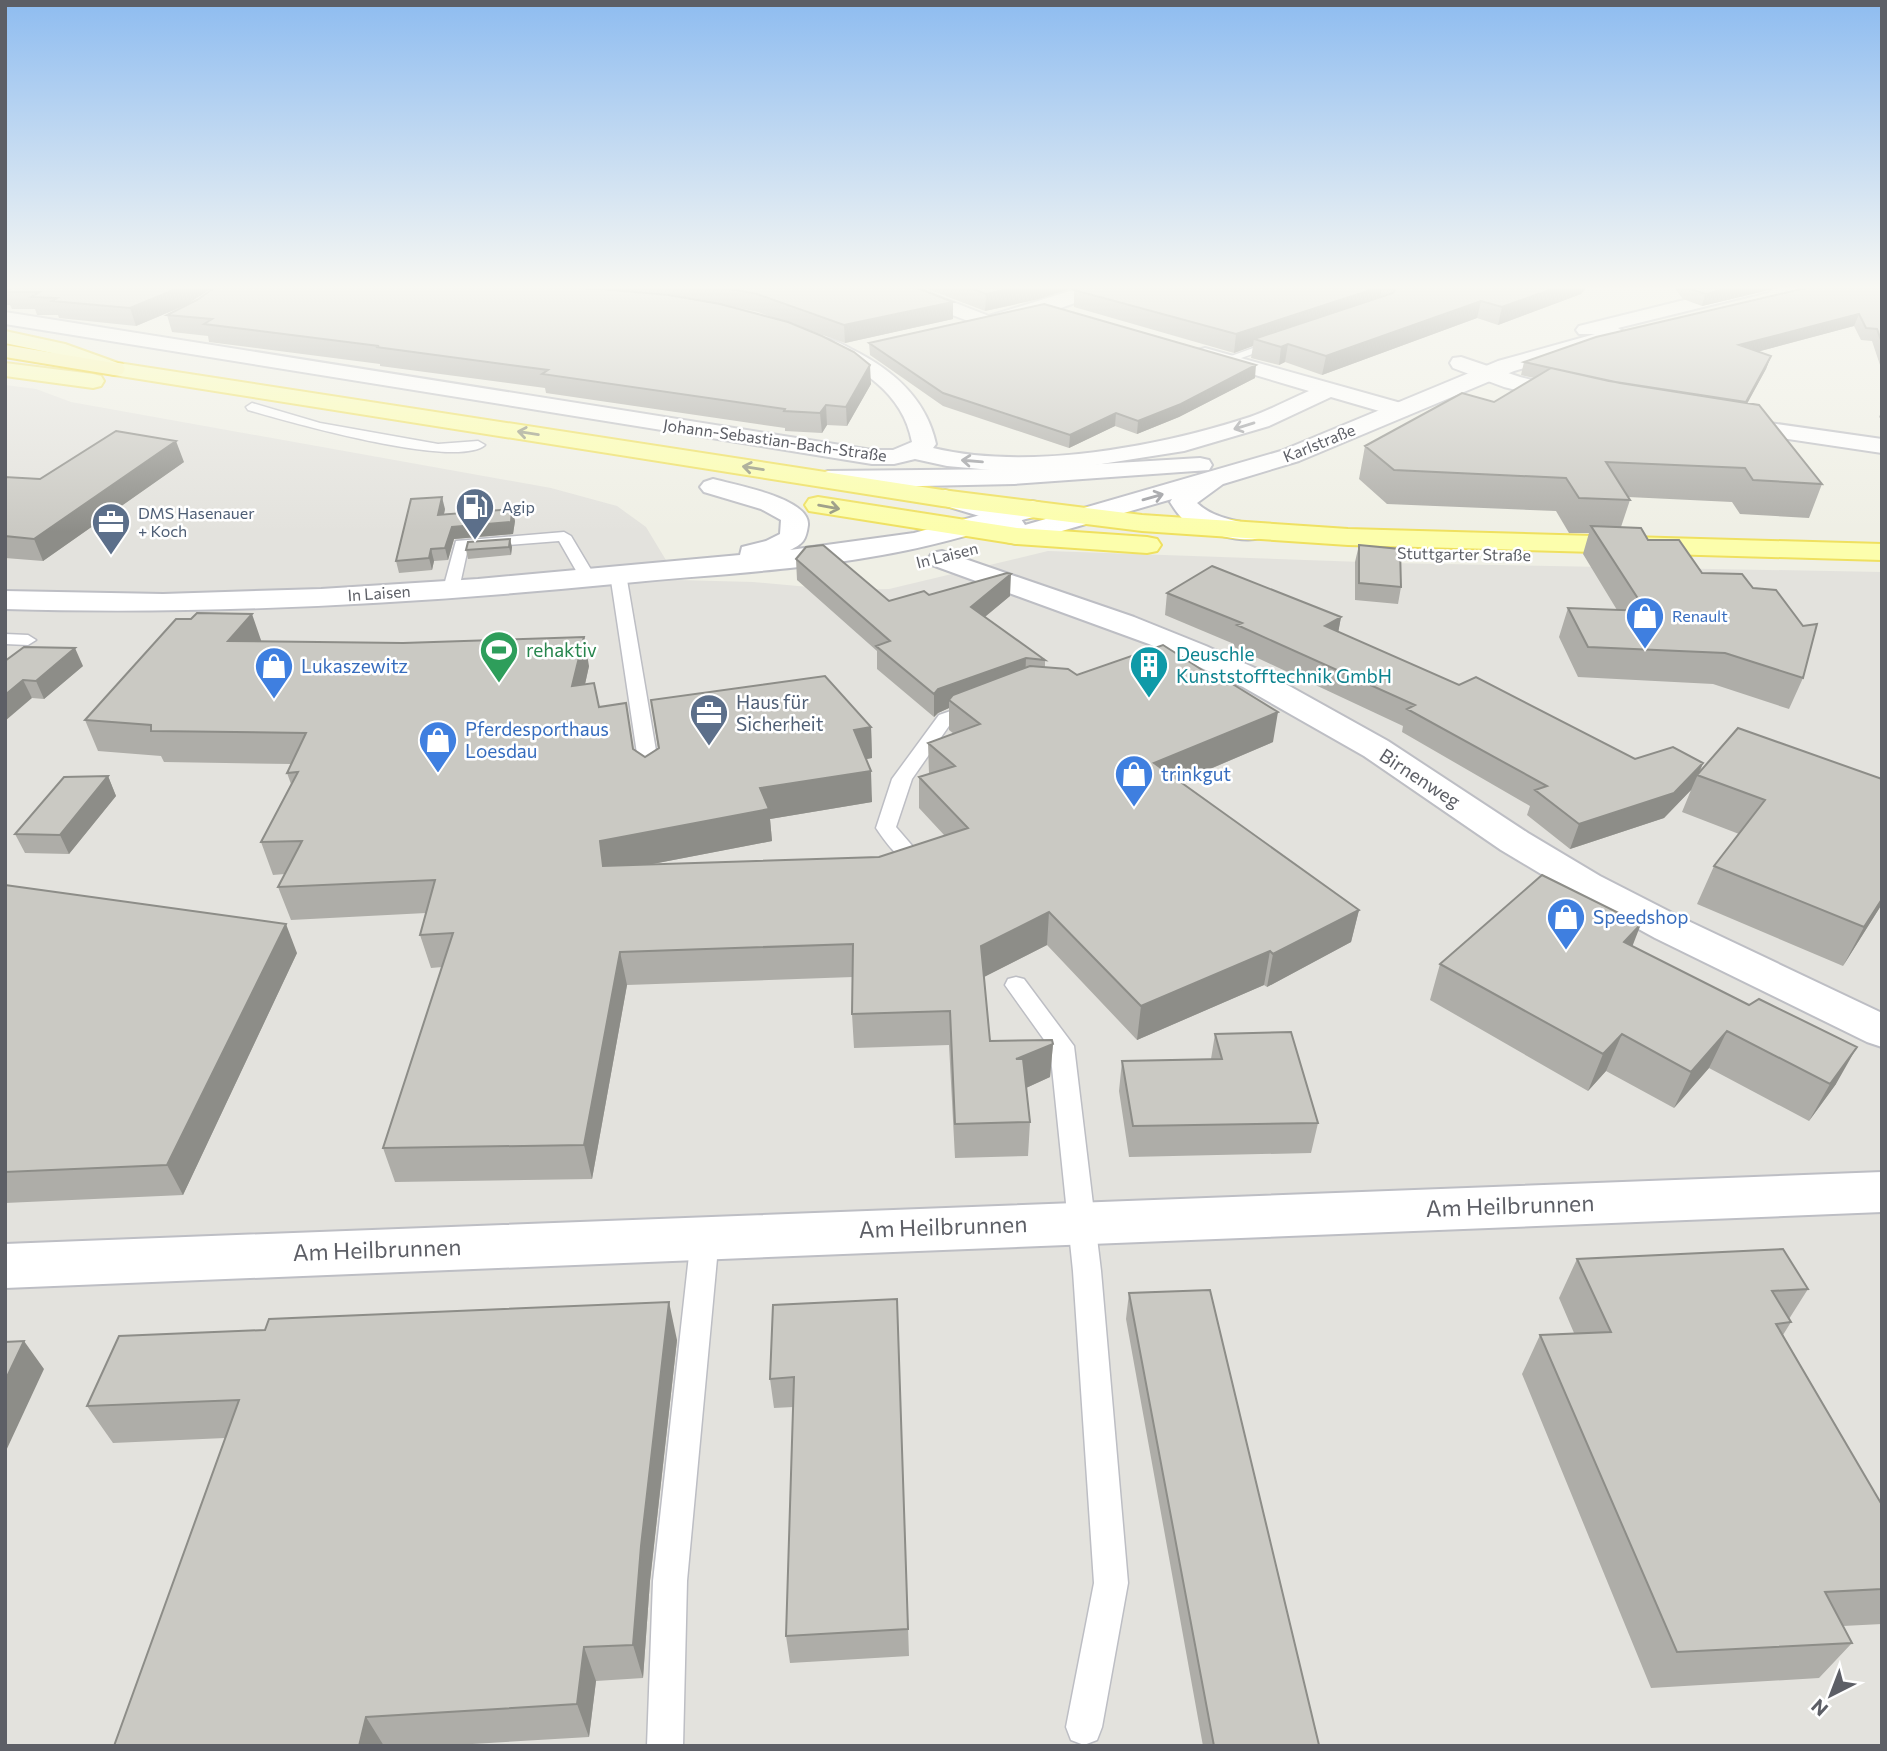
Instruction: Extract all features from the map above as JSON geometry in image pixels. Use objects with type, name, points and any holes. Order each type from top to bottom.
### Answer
[{"type":"main road","name":"Stuttgarter Straße","points":[[11,369],[964,527],[1026,522],[1072,541],[1363,552],[1882,563]]},
{"type":"main road","points":[[114,369],[942,498]]},
{"type":"main road","name":"Stuttgarter Straße","points":[[1090,514],[1142,523],[1251,532],[1882,552]]},
{"type":"street","name":"Johann-Sebastian-Bach-Straße","points":[[329,369],[872,457],[894,457],[914,451],[947,459],[1002,464],[1076,461],[1175,446],[1261,421],[1329,390]]},
{"type":"street","points":[[872,369],[884,376],[906,402],[923,434],[924,444],[914,451]]},
{"type":"street","points":[[1256,369],[1400,410]]},
{"type":"street","name":"Karlstraße","points":[[1026,522],[1090,514],[1209,472],[1447,369]]},
{"type":"street","points":[[1473,369],[1596,402]]},
{"type":"street","name":"Karlstraße","points":[[1026,522],[1209,472],[1290,456],[1501,369]]},
{"type":"street","points":[[1702,420],[1882,446]]},
{"type":"street","points":[[820,479],[970,481],[1209,472]]},
{"type":"street","points":[[1209,472],[1187,495],[1183,502],[1185,507],[1196,516],[1251,532]]},
{"type":"street","points":[[691,483],[770,503],[795,517],[793,538],[776,547],[713,565]]},
{"type":"street","points":[[942,498],[1026,522]]},
{"type":"street","name":"In Laisen","points":[[751,563],[821,569],[888,568],[942,559],[1026,522]]},
{"type":"street","name":"In Laisen","points":[[5,600],[151,602],[299,598],[452,589],[751,563],[914,541],[964,527]]},
{"type":"street","name":"Birnenweg","points":[[942,559],[1012,585],[1169,651],[1267,687],[1339,727],[1421,778],[1514,842],[1603,894],[1882,1031]]},
{"type":"street","name":"Am Heilbrunnen","points":[[5,1266],[1882,1192]]},
{"type":"lane","points":[[452,589],[461,544],[564,536],[588,578]]},
{"type":"lane","points":[[618,574],[651,780]]},
{"type":"lane","points":[[5,639],[28,640]]},
{"type":"lane","points":[[911,856],[886,828],[902,779],[945,719],[991,702]]},
{"type":"lane","points":[[1016,985],[1062,1046],[1087,1271],[1111,1583],[1084,1727]]},
{"type":"lane","points":[[665,1746],[670,1581],[705,1237]]},
{"type":"shaded area","points":[[5,385],[36,389],[71,402],[551,488],[617,506],[646,527],[678,580],[753,582],[842,590],[889,589],[1048,551],[1390,563],[1882,572],[1882,1746],[5,1746]]},
{"type":"building","points":[[538,369],[868,369],[846,407],[826,405],[820,413],[784,411],[785,409],[542,374],[548,370]]},
{"type":"building","points":[[907,369],[1249,369],[1181,404],[1138,421],[1116,413],[1070,435],[943,393]]},
{"type":"building","points":[[1550,369],[1554,369],[1620,383],[1759,405],[1822,484],[1753,480],[1745,468],[1606,462],[1630,500],[1579,498],[1566,478],[1394,470],[1365,446],[1462,393],[1494,402]]},
{"type":"building","points":[[1554,369],[1764,369],[1746,402],[1609,381]]},
{"type":"building","points":[[116,431],[176,441],[34,539],[5,536],[5,477],[40,479]]},
{"type":"building","points":[[442,497],[438,515],[512,509],[511,522],[452,527],[445,548],[431,549],[429,558],[396,561],[411,499]]},
{"type":"building","points":[[1591,526],[1641,528],[1648,540],[1679,540],[1702,573],[1742,574],[1753,588],[1776,590],[1803,626],[1817,624],[1803,678],[1725,653],[1588,647],[1568,608],[1646,611]]},
{"type":"building","points":[[510,539],[509,547],[466,550],[468,542]]},
{"type":"building","points":[[823,545],[889,601],[924,591],[929,595],[1011,574],[971,607],[1045,660],[1026,658],[938,689],[934,694],[876,646],[890,641],[796,559],[806,547]]},
{"type":"building","points":[[1359,545],[1400,549],[1401,587],[1359,583]]},
{"type":"building","points":[[1212,566],[1341,617],[1325,626],[1459,685],[1476,677],[1635,759],[1673,747],[1703,763],[1674,793],[1579,824],[1535,790],[1547,786],[1407,709],[1415,705],[1237,625],[1242,623],[1167,593]]},
{"type":"building","points":[[197,613],[252,614],[228,641],[403,643],[584,637],[572,686],[594,683],[599,707],[626,703],[633,749],[645,757],[659,748],[651,700],[825,676],[871,727],[854,730],[871,771],[760,788],[769,809],[600,841],[603,866],[879,857],[968,828],[919,777],[955,766],[928,743],[980,724],[949,700],[953,695],[1030,666],[1068,669],[1077,675],[1163,645],[1221,682],[1226,680],[1278,712],[1154,763],[1359,910],[1273,954],[1270,951],[1141,1006],[1049,912],[981,946],[990,1041],[1052,1040],[1053,1044],[1016,1059],[1023,1059],[1030,1122],[955,1124],[950,1011],[852,1014],[853,944],[620,952],[584,1145],[383,1148],[453,933],[420,935],[435,880],[278,887],[302,841],[261,842],[298,772],[287,773],[306,733],[151,731],[151,725],[85,720],[176,619],[191,619]]},
{"type":"building","points":[[24,647],[75,648],[36,681],[23,680],[5,695],[5,661]]},
{"type":"building","points":[[1738,728],[1882,779],[1882,899],[1864,927],[1714,866],[1765,800],[1697,775]]},
{"type":"building","points":[[108,776],[60,835],[15,834],[64,777]]},
{"type":"building","points":[[1542,875],[1641,924],[1624,942],[1749,1005],[1759,999],[1857,1047],[1830,1084],[1727,1031],[1691,1072],[1622,1034],[1603,1054],[1440,964]]},
{"type":"building","points":[[5,885],[286,924],[167,1165],[5,1172]]},
{"type":"building","points":[[1291,1032],[1318,1123],[1133,1126],[1122,1061],[1222,1059],[1215,1034]]},
{"type":"building","points":[[1783,1249],[1808,1289],[1772,1291],[1791,1322],[1776,1324],[1882,1505],[1882,1589],[1825,1592],[1852,1643],[1677,1652],[1540,1335],[1611,1332],[1577,1259]]},
{"type":"building","points":[[1210,1290],[1319,1745],[1214,1746],[1129,1293]]},
{"type":"building","points":[[897,1299],[908,1629],[786,1636],[794,1377],[770,1379],[773,1305]]},
{"type":"building","points":[[669,1302],[641,1546],[633,1645],[584,1647],[577,1704],[366,1717],[359,1746],[114,1746],[239,1400],[87,1406],[119,1336],[265,1330],[269,1319]]},
{"type":"building","points":[[24,1341],[5,1381],[5,1342]]},
{"type":"place","name":"Agip","points":[[475,541]]},
{"type":"place","name":"DMS Hasenauer + Koch","points":[[111,556]]},
{"type":"place","name":"Renault","points":[[1645,650]]},
{"type":"place","name":"rehaktiv","points":[[499,684]]},
{"type":"place","name":"Deuschle Kunststofftechnik GmbH","points":[[1149,699]]},
{"type":"place","name":"Lukaszewitz","points":[[274,700]]},
{"type":"place","name":"Haus für Sicherheit","points":[[709,747]]},
{"type":"place","name":"Pferdesporthaus Loesdau","points":[[438,774]]},
{"type":"place","name":"trinkgut","points":[[1134,808]]},
{"type":"place","name":"Speedshop","points":[[1566,951]]}]
